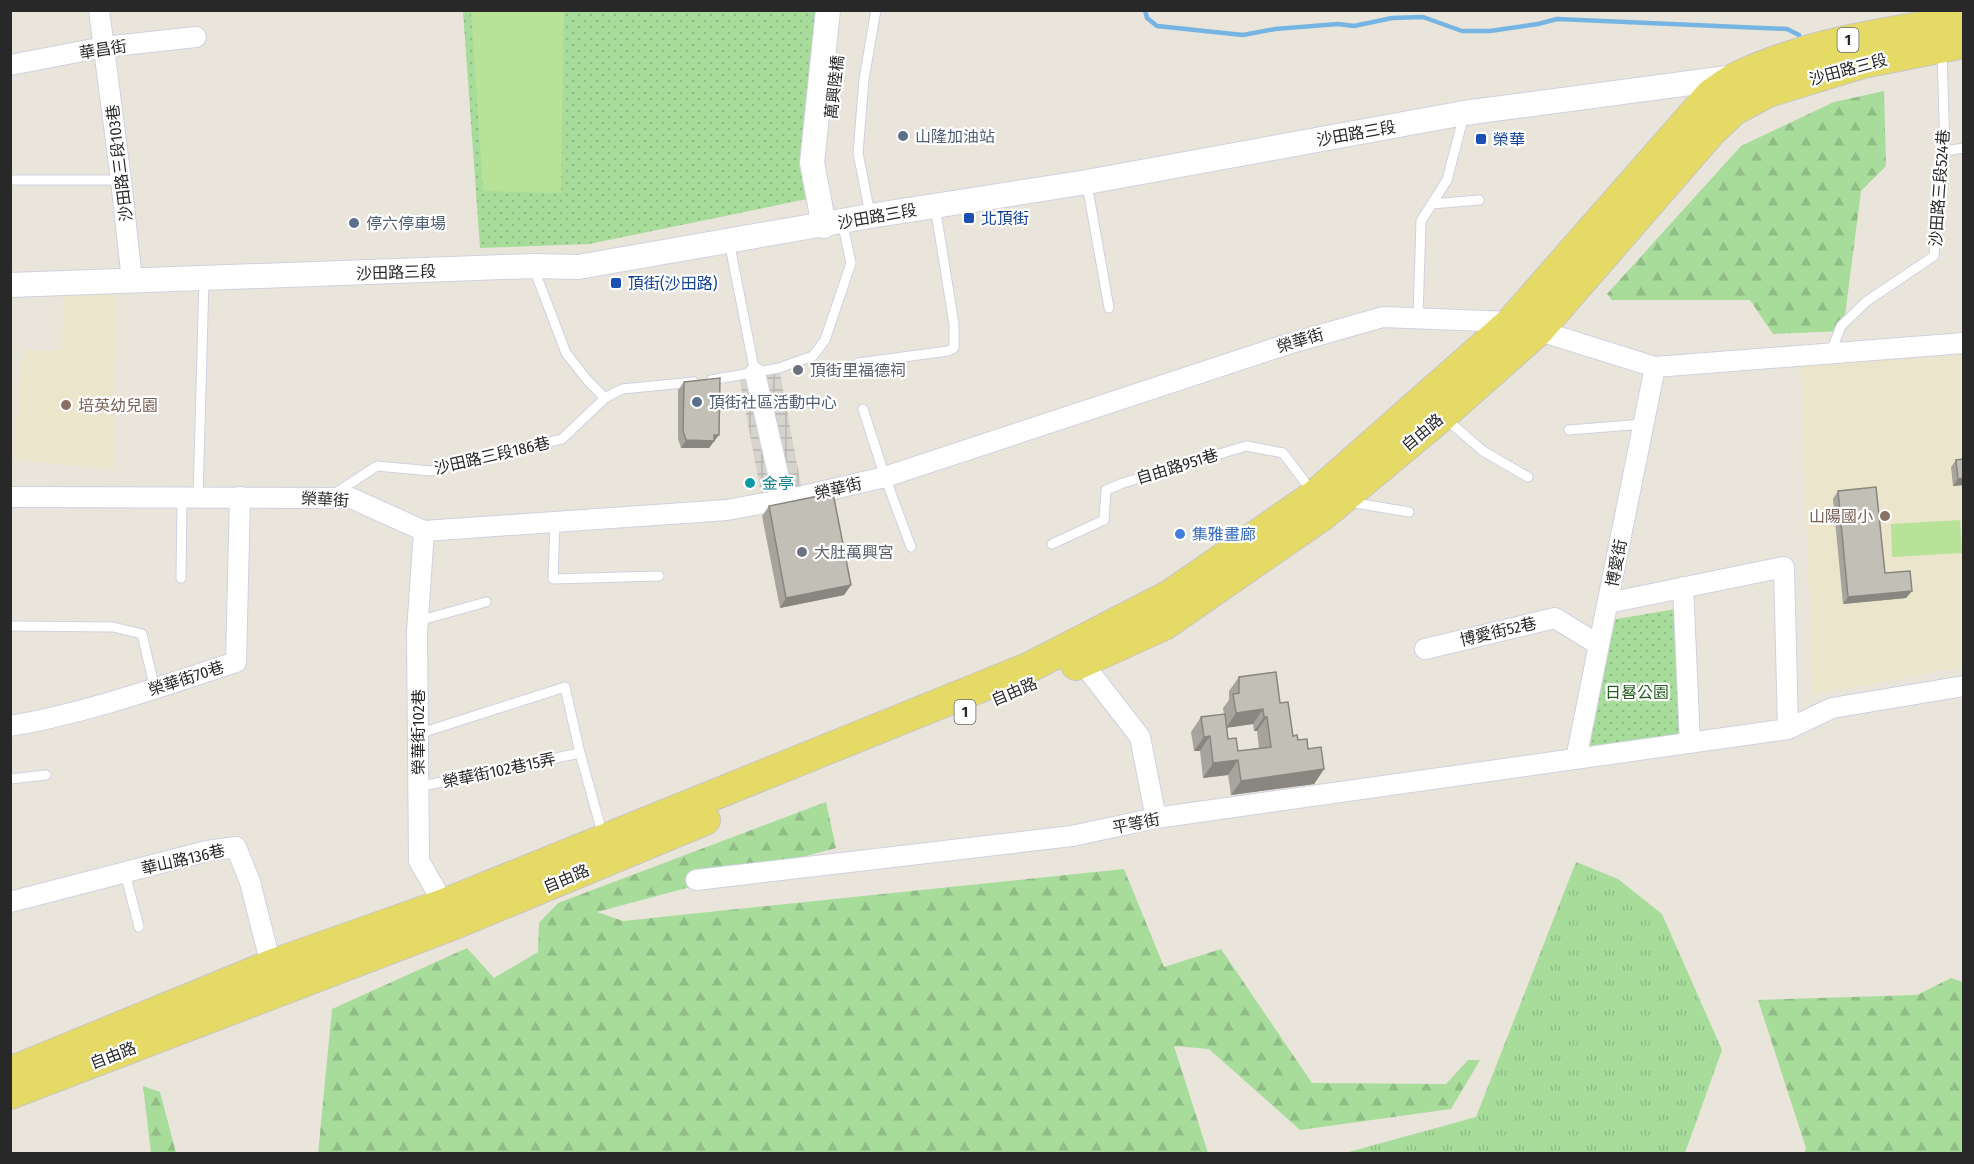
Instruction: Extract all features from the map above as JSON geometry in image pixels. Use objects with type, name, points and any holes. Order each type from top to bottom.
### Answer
[{"type":"main road","name":"沙田路三段","points":[[1737,77],[1794,55],[1856,37],[1964,20]]},
{"type":"main road","name":"沙田路三段","points":[[1768,92],[1863,63],[1953,45]]},
{"type":"main road","name":"自由路","points":[[1328,498],[1525,326],[1688,119],[1712,94],[1737,77]]},
{"type":"main road","name":"自由路","points":[[10,1094],[449,914],[1082,662],[1164,625],[1291,524],[1442,416],[1710,133],[1734,110],[1768,92]]},
{"type":"main road","name":"自由路","points":[[10,1072],[271,965],[449,914],[604,838],[1028,668],[1170,595],[1291,524]]},
{"type":"street","name":"沙田路三段103巷","points":[[99,10],[132,280]]},
{"type":"street","name":"萬興陸橋","points":[[819,164],[828,10]]},
{"type":"street","name":"萬興陸橋","points":[[819,164],[842,10]]},
{"type":"street","name":"華昌街","points":[[10,65],[104,47],[196,37]]},
{"type":"street","points":[[1737,77],[1768,92]]},
{"type":"street","name":"沙田路三段","points":[[10,285],[533,266],[578,267],[870,216],[1087,182],[1464,112],[1737,77]]},
{"type":"street","points":[[819,164],[833,224]]},
{"type":"street","name":"榮華街","points":[[10,497],[351,498],[424,531],[727,510],[885,477],[1288,344],[1383,317],[1418,317],[1525,326],[1655,367]]},
{"type":"street","points":[[1655,367],[1964,344]]},
{"type":"street","name":"博愛街","points":[[1576,759],[1655,367]]},
{"type":"street","points":[[755,373],[783,500]]},
{"type":"street","name":"榮華街70巷","points":[[10,726],[70,713],[155,689],[236,662],[240,497]]},
{"type":"street","name":"榮華街102巷","points":[[424,531],[418,621],[419,861],[449,914]]},
{"type":"street","points":[[1608,603],[1784,567],[1788,729]]},
{"type":"street","points":[[1683,587],[1690,743]]},
{"type":"street","name":"博愛街52巷","points":[[1425,648],[1555,618],[1599,645]]},
{"type":"street","points":[[1082,662],[1140,737],[1156,818]]},
{"type":"street","name":"平等街","points":[[696,880],[1072,836],[1156,818],[1788,729],[1832,708],[1964,686]]},
{"type":"street","name":"華山路136巷","points":[[10,902],[207,851],[236,847],[250,882],[271,965]]},
{"type":"lane","points":[[870,216],[858,153],[864,79],[876,10]]},
{"type":"lane","name":"沙田路三段524巷","points":[[1830,354],[1841,326],[1867,301],[1934,256],[1953,45]]},
{"type":"lane","points":[[1418,317],[1422,221],[1447,180],[1464,112]]},
{"type":"lane","points":[[1945,151],[1964,148]]},
{"type":"lane","points":[[10,180],[121,180]]},
{"type":"lane","points":[[1087,182],[1109,308]]},
{"type":"lane","points":[[1432,204],[1479,200]]},
{"type":"lane","points":[[858,363],[948,351],[954,348],[954,324],[935,206]]},
{"type":"lane","points":[[533,266],[566,353],[605,398],[622,389],[755,373],[779,368],[813,356],[825,340],[851,263],[833,224]]},
{"type":"lane","points":[[729,241],[755,373]]},
{"type":"lane","points":[[182,578],[190,497],[204,279]]},
{"type":"lane","name":"沙田路三段186巷","points":[[328,498],[377,466],[431,471],[562,439],[605,398]]},
{"type":"lane","points":[[863,409],[911,547]]},
{"type":"lane","points":[[1442,416],[1483,451],[1528,477]]},
{"type":"lane","points":[[1569,430],[1643,424]]},
{"type":"lane","name":"自由路951巷","points":[[1052,544],[1104,520],[1106,490],[1246,446],[1283,453],[1328,498]]},
{"type":"lane","points":[[1328,498],[1409,512]]},
{"type":"lane","points":[[555,523],[553,579],[659,576]]},
{"type":"lane","points":[[418,621],[486,602]]},
{"type":"lane","points":[[10,626],[113,627],[142,634],[155,689]]},
{"type":"lane","points":[[418,734],[566,687],[580,753],[604,838]]},
{"type":"lane","name":"榮華街102巷15弄","points":[[418,787],[580,753]]},
{"type":"lane","points":[[10,779],[46,775]]},
{"type":"lane","points":[[125,873],[139,927]]},
{"type":"shaded area","name":"培英幼兒園","points":[[63,293],[116,293],[113,470],[13,459],[23,350],[62,351]]},
{"type":"shaded area","name":"山陽國小","points":[[1963,355],[1963,667],[1813,695],[1800,365]]},
{"type":"shaded area","points":[[779,368],[803,496],[763,504],[739,376]]},
{"type":"green space","points":[[463,11],[820,11],[807,199],[589,244],[480,248]]},
{"type":"green space","points":[[471,11],[564,11],[561,193],[483,191]]},
{"type":"green space","points":[[1884,91],[1886,166],[1861,191],[1843,331],[1773,334],[1750,300],[1612,300],[1607,294],[1741,146],[1834,102]]},
{"type":"green space","points":[[1960,520],[1962,553],[1892,557],[1891,524]]},
{"type":"green space","name":"日晷公園","points":[[1676,609],[1684,733],[1581,748],[1605,621]]},
{"type":"green space","points":[[826,802],[836,848],[597,912],[623,921],[1124,869],[1164,967],[1221,949],[1312,1083],[1446,1084],[1468,1060],[1480,1060],[1451,1109],[1300,1130],[1209,1049],[1174,1046],[1208,1153],[318,1154],[332,1009],[467,948],[494,978],[538,952],[539,923],[558,903]]},
{"type":"green space","points":[[1576,862],[1618,879],[1662,914],[1722,1050],[1685,1153],[1345,1153],[1476,1117]]},
{"type":"green space","points":[[1951,978],[1963,982],[1963,1153],[1805,1153],[1806,1148],[1758,1000],[1917,995]]},
{"type":"green space","points":[[143,1086],[160,1092],[176,1153],[151,1153]]},
{"type":"building","name":"頂街社區活動中心","points":[[720,378],[719,435],[714,435],[714,441],[686,440],[683,431],[684,382]]},
{"type":"building","points":[[1964,459],[1964,478],[1958,479],[1956,460]]},
{"type":"building","points":[[1876,487],[1885,573],[1910,571],[1912,591],[1848,597],[1838,491]]},
{"type":"building","name":"大肚萬興宮","points":[[833,493],[851,585],[786,598],[769,506]]},
{"type":"building","points":[[1276,672],[1280,703],[1288,702],[1293,736],[1297,735],[1298,740],[1307,739],[1308,749],[1321,747],[1324,769],[1241,781],[1238,760],[1213,763],[1210,736],[1204,737],[1201,717],[1225,714],[1228,739],[1236,738],[1238,751],[1271,747],[1267,717],[1264,717],[1263,709],[1236,713],[1233,694],[1239,693],[1239,677]]},
{"type":"waterway","points":[[1145,10],[1147,18],[1157,26],[1243,35],[1275,29],[1338,24],[1354,26],[1392,18],[1423,17],[1462,31],[1490,31],[1557,19],[1787,29],[1799,35]]},
{"type":"place","name":"山隆加油站","points":[[903,136]]},
{"type":"place","name":"榮華","points":[[1481,139]]},
{"type":"place","name":"北頂街","points":[[969,218]]},
{"type":"place","name":"停六停車場","points":[[354,223]]},
{"type":"place","name":"頂街(沙田路)","points":[[616,283]]},
{"type":"place","name":"頂街里福德祠","points":[[798,370]]},
{"type":"place","name":"頂街社區活動中心","points":[[697,402]]},
{"type":"place","name":"培英幼兒園","points":[[66,405]]},
{"type":"place","name":"金亭","points":[[750,483]]},
{"type":"place","name":"山陽國小","points":[[1885,516]]},
{"type":"place","name":"集雅畫廊","points":[[1180,534]]},
{"type":"place","name":"大肚萬興宮","points":[[802,552]]}]
